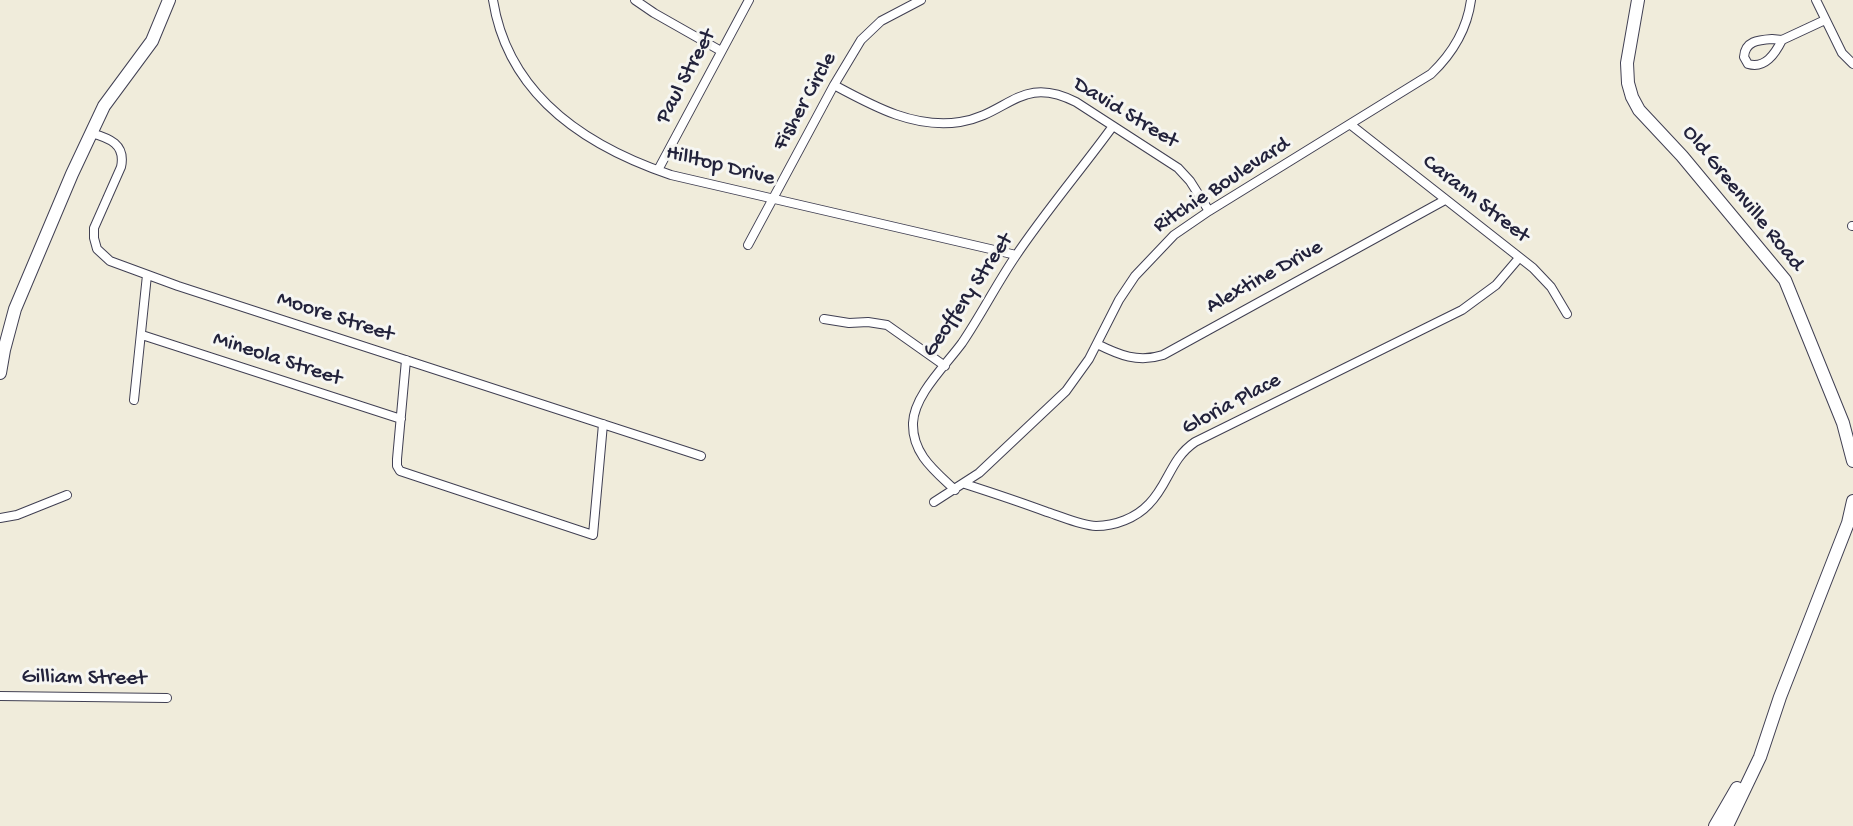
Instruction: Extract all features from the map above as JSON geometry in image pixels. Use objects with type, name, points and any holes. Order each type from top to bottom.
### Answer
[{"type":"main road","points":[[0,374],[7,337],[21,293],[91,133],[104,106],[153,40],[169,0]]},
{"type":"main road","name":"Old Greenville Road","points":[[1638,0],[1627,63],[1628,83],[1632,97],[1639,110],[1689,163],[1785,280],[1843,423],[1853,461]]},
{"type":"main road","points":[[1726,826],[1760,757],[1780,697],[1848,523],[1853,501]]},
{"type":"main road","points":[[1715,826],[1733,796],[1780,697]]},
{"type":"street","name":"Hilltop Drive","points":[[493,0],[500,32],[511,58],[544,103],[565,121],[636,163],[773,199],[1016,255]]},
{"type":"street","points":[[635,0],[721,51]]},
{"type":"street","name":"Paul Street","points":[[658,170],[749,0]]},
{"type":"street","name":"Fisher Circle","points":[[748,245],[854,51],[867,33],[881,21],[921,0]]},
{"type":"street","name":"Ritchie Boulevard","points":[[934,502],[979,473],[1066,391],[1097,344],[1119,300],[1144,264],[1174,235],[1209,211],[1421,81],[1440,66],[1460,37],[1471,0]]},
{"type":"street","points":[[1816,0],[1842,52],[1853,64]]},
{"type":"street","points":[[1782,40],[1825,20]]},
{"type":"street","name":"David Street","points":[[834,85],[889,112],[933,123],[970,120],[992,112],[1023,94],[1052,92],[1076,102],[1178,168],[1190,181],[1209,211]]},
{"type":"street","name":"Carann Street","points":[[1351,125],[1519,258],[1545,281],[1567,314]]},
{"type":"street","name":"Geoffery Street","points":[[955,490],[922,457],[913,425],[914,413],[920,398],[964,340],[1016,255],[1113,126]]},
{"type":"street","name":"Moore Street","points":[[91,133],[113,141],[120,149],[123,159],[94,228],[97,249],[110,261],[701,456]]},
{"type":"street","name":"Alextine Drive","points":[[1097,344],[1132,358],[1149,359],[1162,355],[1445,200]]},
{"type":"street","name":"Gloria Place","points":[[965,484],[1071,520],[1093,525],[1109,525],[1124,521],[1149,504],[1160,490],[1175,461],[1195,442],[1462,310],[1497,285],[1519,258]]},
{"type":"street","points":[[134,400],[147,275]]},
{"type":"street","points":[[824,319],[887,325],[945,366]]},
{"type":"street","name":"Mineola Street","points":[[142,335],[401,419]]},
{"type":"street","points":[[406,360],[397,466],[402,473],[593,535],[603,424]]},
{"type":"street","points":[[0,518],[17,515],[67,495]]},
{"type":"street","name":"Gilliam Street","points":[[0,696],[167,698]]}]
